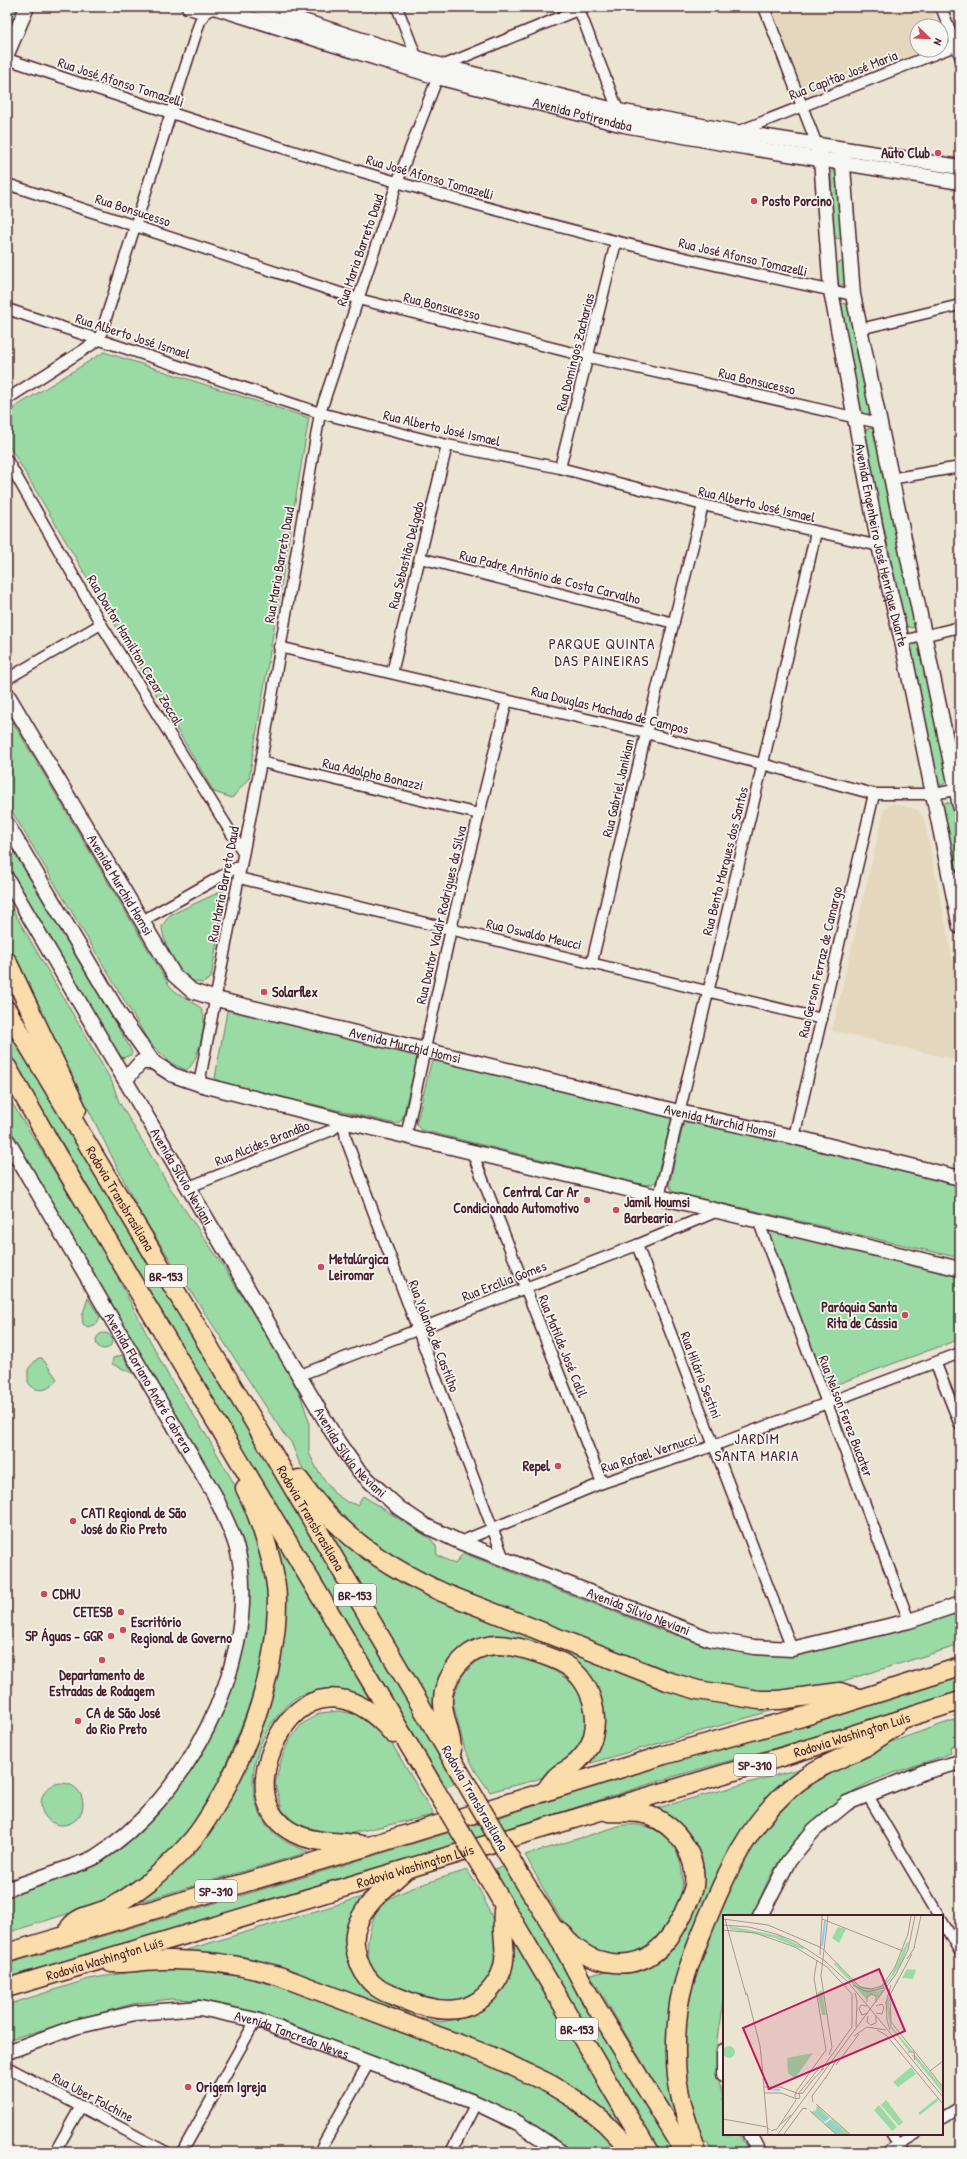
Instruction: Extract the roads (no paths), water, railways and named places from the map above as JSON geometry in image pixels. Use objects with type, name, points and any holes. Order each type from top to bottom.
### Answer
[{"type":"highway","points":[[7,961],[80,1115],[81,1134]]},
{"type":"highway","name":"Rodovia Transbrasiliana","points":[[7,1010],[258,1430],[518,1872],[554,1929],[589,1995],[685,2152]]},
{"type":"highway","name":"Rodovia Transbrasiliana","points":[[7,1067],[649,2152]]},
{"type":"highway","points":[[7,1084],[16,1098],[32,1111]]},
{"type":"highway","points":[[258,1430],[278,1449],[316,1504],[344,1531],[377,1558],[411,1578],[444,1593],[667,1681],[698,1690],[758,1700],[779,1700],[840,1692],[859,1698]]},
{"type":"highway","points":[[63,1936],[75,1920],[106,1910],[131,1896],[154,1878],[178,1855],[201,1828],[216,1805],[257,1714],[269,1674],[275,1639],[277,1599],[271,1560],[248,1493],[233,1463],[228,1440]]},
{"type":"highway","points":[[452,1759],[452,1743],[445,1718],[443,1699],[448,1680],[459,1663],[474,1651],[492,1645],[513,1645],[555,1660],[572,1669],[584,1683],[592,1700],[596,1718],[593,1737],[586,1752],[572,1766],[556,1777],[544,1792]]},
{"type":"highway","name":"SP-310","points":[[7,1953],[369,1846],[664,1755],[802,1717],[960,1667]]},
{"type":"highway","points":[[369,1846],[310,1840],[293,1833],[280,1822],[270,1810],[265,1795],[264,1780],[266,1765],[278,1736],[288,1719],[303,1706],[315,1700],[334,1698],[351,1702],[368,1709],[409,1747]]},
{"type":"highway","name":"Rodovia Washington Luís","points":[[7,1988],[98,1962],[596,1811],[788,1755],[960,1701]]},
{"type":"highway","points":[[698,2152],[684,2116],[677,2077],[676,2037],[679,2004],[691,1961],[731,1865],[748,1834],[772,1806],[798,1782],[827,1763],[866,1746],[913,1715]]},
{"type":"highway","points":[[554,1929],[565,1934],[571,1943],[587,1956],[606,1962],[628,1963],[648,1957],[664,1946],[675,1932],[694,1886],[693,1866],[687,1848],[677,1834],[663,1822],[646,1815],[596,1811]]},
{"type":"highway","points":[[407,1868],[368,1904],[357,1924],[355,1941],[358,1959],[366,1976],[377,1988],[417,2005],[437,2010],[456,2010],[472,2006],[487,1994],[499,1978],[506,1957],[501,1917],[504,1905]]},
{"type":"highway","points":[[98,1962],[127,1964],[161,1960],[194,1960],[249,1967],[279,1976],[490,2056],[550,2084],[576,2100],[605,2123],[633,2152]]},
{"type":"main road","points":[[7,54],[26,7]]},
{"type":"main road","name":"Avenida Potirendaba","points":[[260,7],[417,58],[439,71],[624,125],[735,139],[817,145],[960,167]]},
{"type":"main road","name":"Avenida Potirendaba","points":[[203,11],[421,72],[439,71],[618,111],[821,159],[960,182]]},
{"type":"main road","name":"Avenida Engenheiro José Henrique Duarte","points":[[817,145],[821,159],[831,291],[879,546],[902,641],[960,927]]},
{"type":"main road","name":"Avenida Engenheiro José Henrique Duarte","points":[[842,149],[853,295],[890,479],[958,789],[960,806]]},
{"type":"main road","points":[[827,252],[849,251]]},
{"type":"main road","name":"Avenida Murchid Homsi","points":[[7,694],[174,975],[192,991],[216,999],[679,1112],[794,1137],[960,1178]]},
{"type":"main road","points":[[7,824],[120,1015],[153,1062],[173,1075],[199,1084],[343,1121],[960,1269]]},
{"type":"main road","name":"Avenida Sílvio Neviani","points":[[7,879],[126,1079],[338,1442],[357,1469],[398,1508],[426,1526],[460,1542],[710,1639],[754,1647],[792,1649],[908,1621],[960,1604]]},
{"type":"main road","points":[[126,1079],[141,1062],[153,1062]]},
{"type":"main road","name":"Avenida Floriano André Cabrera","points":[[7,1140],[214,1494],[230,1526],[240,1560],[242,1591],[238,1641],[221,1699],[202,1741],[168,1789],[134,1826],[94,1857],[7,1889]]},
{"type":"main road","points":[[762,1915],[788,1862],[814,1830],[847,1803],[924,1772],[960,1762]]},
{"type":"main road","name":"Avenida Tancredo Neves","points":[[7,2052],[75,2027],[135,2013],[200,2008],[256,2020],[476,2103],[518,2123],[561,2152]]},
{"type":"main road","points":[[750,2135],[759,2152]]},
{"type":"street","points":[[398,7],[421,72]]},
{"type":"street","points":[[764,7],[817,145]]},
{"type":"street","points":[[941,7],[958,45],[960,56]]},
{"type":"street","points":[[439,71],[581,8],[624,125]]},
{"type":"street","points":[[7,399],[99,340],[172,114],[203,11]]},
{"type":"street","name":"Rua Capitão José Maria","points":[[735,139],[802,106],[958,45]]},
{"type":"street","name":"Rua José Afonso Tomazelli","points":[[7,59],[172,114],[397,183],[616,242],[853,295]]},
{"type":"street","name":"Rua Maria Barreto Daud","points":[[199,1084],[261,762],[279,647],[320,413],[397,183],[439,71]]},
{"type":"street","name":"Rua Bonsucesso","points":[[7,184],[358,299],[589,357],[879,423]]},
{"type":"street","name":"Rua Domingos Zacharias","points":[[560,468],[589,357],[616,242]]},
{"type":"street","points":[[860,328],[960,305]]},
{"type":"street","name":"Rua Alberto José Ismael","points":[[7,309],[320,413],[447,445],[560,468],[703,505],[879,546]]},
{"type":"street","name":"Rua Sebastião Delgado","points":[[392,673],[447,445]]},
{"type":"street","name":"Rua Doutor Hamilton Cezar Zoccal","points":[[7,460],[101,624],[244,852]]},
{"type":"street","points":[[890,479],[960,467]]},
{"type":"street","name":"Rua Gabriel Janikian","points":[[592,962],[646,733],[703,505]]},
{"type":"street","name":"Rua Bento Marques dos Santos","points":[[659,1197],[763,763],[816,532]]},
{"type":"street","name":"Rua Padre Antônio de Costa Carvalho","points":[[420,558],[674,623]]},
{"type":"street","points":[[7,679],[101,624]]},
{"type":"street","points":[[902,641],[960,627]]},
{"type":"street","name":"Rua Douglas Machado de Campos","points":[[279,647],[646,733],[763,763],[874,794],[934,794],[958,789]]},
{"type":"street","name":"Rua Doutor Valdir Rodrigues da Silva","points":[[406,1136],[451,929],[506,700]]},
{"type":"street","name":"Rua Adolpho Bonazzi","points":[[261,762],[479,814]]},
{"type":"street","name":"Rua Gerson Ferraz de Camargo","points":[[794,1137],[874,794]]},
{"type":"street","points":[[142,921],[241,865]]},
{"type":"street","name":"Rua Oswaldo Meucci","points":[[239,878],[592,962],[707,992],[822,1019]]},
{"type":"street","name":"Rua Alcides Brandão","points":[[189,1187],[332,1130],[343,1121]]},
{"type":"street","name":"Rua Yolando de Castilho","points":[[343,1121],[346,1139],[416,1330],[504,1559]]},
{"type":"street","name":"Rua Matilde José Calil","points":[[472,1152],[602,1483]]},
{"type":"street","name":"Rua Ercília Gomes","points":[[300,1375],[638,1245],[718,1211]]},
{"type":"street","name":"Rua Nelson Ferez Bucater","points":[[758,1220],[908,1621]]},
{"type":"street","name":"Rua Hilário Sestini","points":[[638,1245],[713,1446],[792,1649]]},
{"type":"street","name":"Rua Rafael Vernucci","points":[[460,1542],[602,1483],[713,1446],[826,1403],[936,1364],[960,1353]]},
{"type":"street","points":[[936,1364],[960,1425]]},
{"type":"street","points":[[867,1794],[938,1915]]},
{"type":"street","points":[[943,1923],[960,1952]]},
{"type":"street","points":[[182,2152],[256,2020]]},
{"type":"street","points":[[319,2152],[369,2062]]},
{"type":"street","name":"Rua Uber Folchine","points":[[7,2067],[166,2152]]},
{"type":"street","points":[[451,2152],[476,2103]]},
{"type":"street","points":[[56,2152],[81,2106]]},
{"type":"street","points":[[943,2117],[960,2107]]},
{"type":"street","points":[[893,2135],[900,2148]]},
{"type":"street","points":[[886,2152],[900,2148],[915,2135]]},
{"type":"place","name":"Auto Club","points":[[938,153]]},
{"type":"place","name":"Posto Porcino","points":[[754,201]]},
{"type":"place","name":"Solarflex","points":[[264,992]]},
{"type":"place","name":"Central Car Ar Condicionado Automotivo","points":[[587,1200]]},
{"type":"place","name":"Jamil Houmsi Barbearia","points":[[616,1210]]},
{"type":"place","name":"Metalúrgica Leiromar","points":[[321,1267]]},
{"type":"place","name":"Paróquia Santa Rita de Cássia","points":[[905,1315]]},
{"type":"place","name":"Repel","points":[[558,1466]]},
{"type":"place","name":"CATI Regional de São José do Rio Preto","points":[[73,1521]]},
{"type":"place","name":"CDHU","points":[[44,1594]]},
{"type":"place","name":"CETESB","points":[[121,1612]]},
{"type":"place","name":"Escritório Regional de Governo","points":[[123,1630]]},
{"type":"place","name":"SP Águas - GGR","points":[[111,1636]]},
{"type":"place","name":"Departamento de Estradas de Rodagem","points":[[102,1660]]},
{"type":"place","name":"CA de São José do Rio Preto","points":[[78,1721]]},
{"type":"place","name":"Origem Igreja","points":[[188,2087]]},
{"type":"district","name":"PARQUE QUINTA DAS PAINEIRAS","points":[[602,652]]},
{"type":"district","name":"JARDIM SANTA MARIA","points":[[757,1448]]}]
